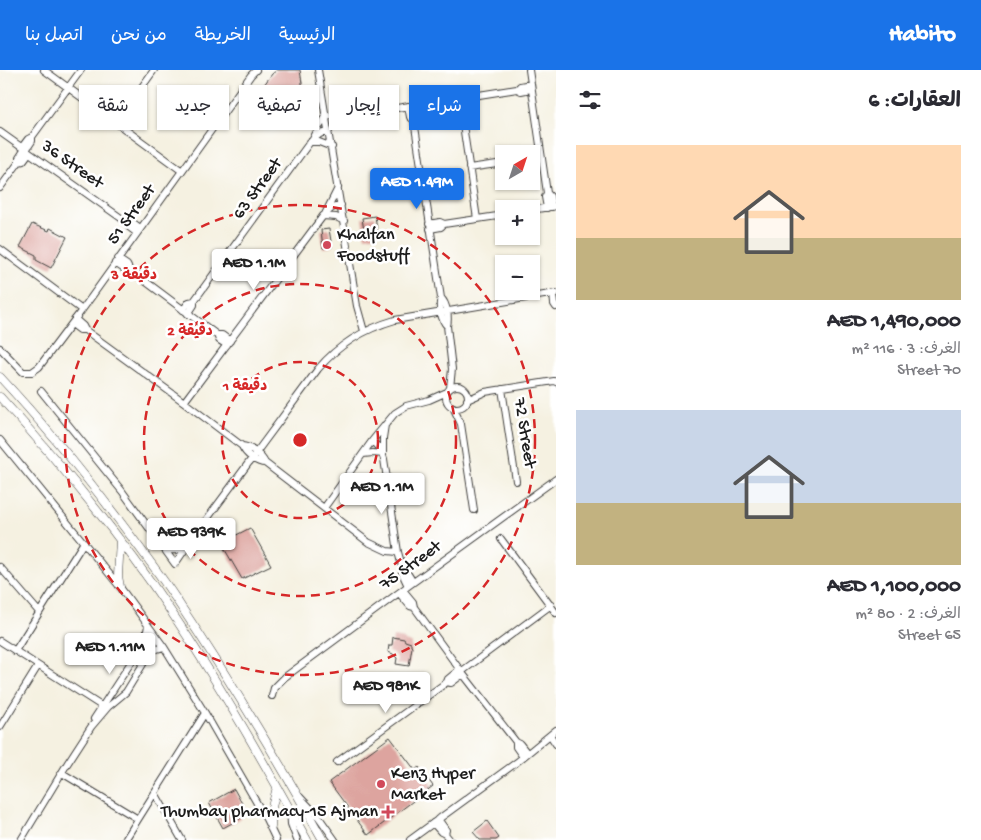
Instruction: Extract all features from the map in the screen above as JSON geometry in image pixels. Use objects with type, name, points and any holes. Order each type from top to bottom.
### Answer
[{"type":"main road","points":[[0,376],[80,469],[151,562],[211,652],[323,840]]},
{"type":"main road","points":[[0,397],[102,516],[157,592],[190,640],[307,840]]},
{"type":"main road","points":[[120,540],[118,576],[120,587]]},
{"type":"main road","points":[[270,827],[272,807],[277,788]]},
{"type":"street","points":[[44,70],[79,96]]},
{"type":"street","points":[[0,188],[19,162],[28,139],[32,137],[81,70]]},
{"type":"street","points":[[143,85],[154,70]]},
{"type":"street","name":"51 Street","points":[[0,348],[20,370],[27,373],[34,371],[38,367],[82,310],[256,70]]},
{"type":"street","points":[[528,70],[547,193],[550,196],[552,207]]},
{"type":"street","points":[[319,71],[357,306],[364,331]]},
{"type":"street","points":[[480,95],[517,89],[520,86],[531,87]]},
{"type":"street","points":[[327,120],[336,121],[340,117],[409,106]]},
{"type":"street","name":"63 Street","points":[[186,312],[194,305],[194,301],[312,141],[319,127],[327,120]]},
{"type":"street","points":[[126,130],[182,171]]},
{"type":"street","points":[[415,130],[441,298],[440,302],[444,312],[443,323],[446,326],[452,369],[446,398],[461,424],[474,510]]},
{"type":"street","points":[[464,130],[477,219]]},
{"type":"street","name":"63 Street","points":[[312,141],[320,134],[329,131]]},
{"type":"street","name":"36 Street","points":[[0,132],[128,222],[133,223],[139,231]]},
{"type":"street","points":[[312,141],[332,147]]},
{"type":"street","points":[[469,168],[495,164]]},
{"type":"street","points":[[184,402],[324,215],[338,188]]},
{"type":"street","points":[[324,215],[332,208],[341,205]]},
{"type":"street","points":[[324,215],[336,217],[344,221]]},
{"type":"street","points":[[430,227],[440,222],[444,224],[495,216]]},
{"type":"street","points":[[0,249],[82,310]]},
{"type":"street","points":[[117,261],[127,265],[129,269],[217,335],[222,335],[228,343]]},
{"type":"street","points":[[41,391],[122,491],[175,564],[324,362],[346,343],[364,331],[395,320],[554,294],[556,307]]},
{"type":"street","points":[[73,321],[83,326],[85,330],[184,402],[242,446],[244,450],[254,455],[261,463],[265,463],[368,542],[386,550],[389,547],[398,549]]},
{"type":"street","points":[[452,369],[467,393],[461,424]]},
{"type":"street","points":[[430,400],[457,407],[485,392],[555,380]]},
{"type":"street","points":[[324,508],[394,413],[406,406],[430,400],[455,386],[485,392]]},
{"type":"street","name":"72 Street","points":[[502,389],[516,480]]},
{"type":"street","points":[[386,423],[383,438],[383,454],[409,605],[414,607],[516,742],[516,747],[525,755]]},
{"type":"street","points":[[0,440],[120,587],[164,647],[205,713],[276,840]]},
{"type":"street","points":[[372,441],[383,454]]},
{"type":"street","points":[[363,454],[383,454]]},
{"type":"street","name":"75 Street","points":[[272,696],[274,688],[285,677],[556,479]]},
{"type":"street","points":[[501,539],[556,612]]},
{"type":"street","points":[[15,651],[84,542]]},
{"type":"street","points":[[165,549],[177,550],[190,542]]},
{"type":"street","points":[[0,567],[39,612]]},
{"type":"street","points":[[337,762],[447,682],[451,683],[462,672],[551,605]]},
{"type":"street","points":[[21,840],[141,647],[146,637],[148,625]]},
{"type":"street","points":[[0,641],[104,708]]},
{"type":"street","points":[[104,708],[126,692],[148,656],[154,650],[164,647]]},
{"type":"street","points":[[0,727],[38,666]]},
{"type":"street","points":[[125,840],[205,713]]},
{"type":"street","points":[[410,840],[556,730]]},
{"type":"street","points":[[550,735],[556,744]]},
{"type":"street","points":[[62,773],[138,819]]},
{"type":"street","points":[[155,793],[182,840]]},
{"type":"street","points":[[297,794],[318,816],[335,840]]},
{"type":"street","points":[[290,808],[291,824],[297,840]]},
{"type":"street","points":[[436,821],[446,830],[447,837]]},
{"type":"building","points":[[277,70],[300,70],[302,85],[264,85]]},
{"type":"building","points":[[375,216],[378,235],[365,237],[362,218]]},
{"type":"building","points":[[32,224],[49,231],[50,228],[67,237],[51,268],[36,260],[36,255],[20,247]]},
{"type":"building","points":[[329,229],[332,247],[323,248],[321,230]]},
{"type":"building","points":[[250,528],[271,565],[242,579],[221,543]]},
{"type":"building","points":[[393,637],[404,639],[411,643],[409,666],[396,664],[397,658],[388,652],[389,645],[392,645]]},
{"type":"building","name":"Kenz Hyper Market","points":[[390,737],[415,770],[419,767],[433,786],[368,835],[329,782]]},
{"type":"building","points":[[234,789],[245,809],[243,817],[223,828],[209,803]]},
{"type":"building","points":[[487,821],[499,838],[496,840],[480,840],[473,832]]},
{"type":"place","name":"Khalfan Foodstuff","points":[[327,245]]},
{"type":"place","name":"Kenz Hyper Market","points":[[381,784]]},
{"type":"place","name":"Thumbay pharmacy-15 Ajman","points":[[388,812]]}]
